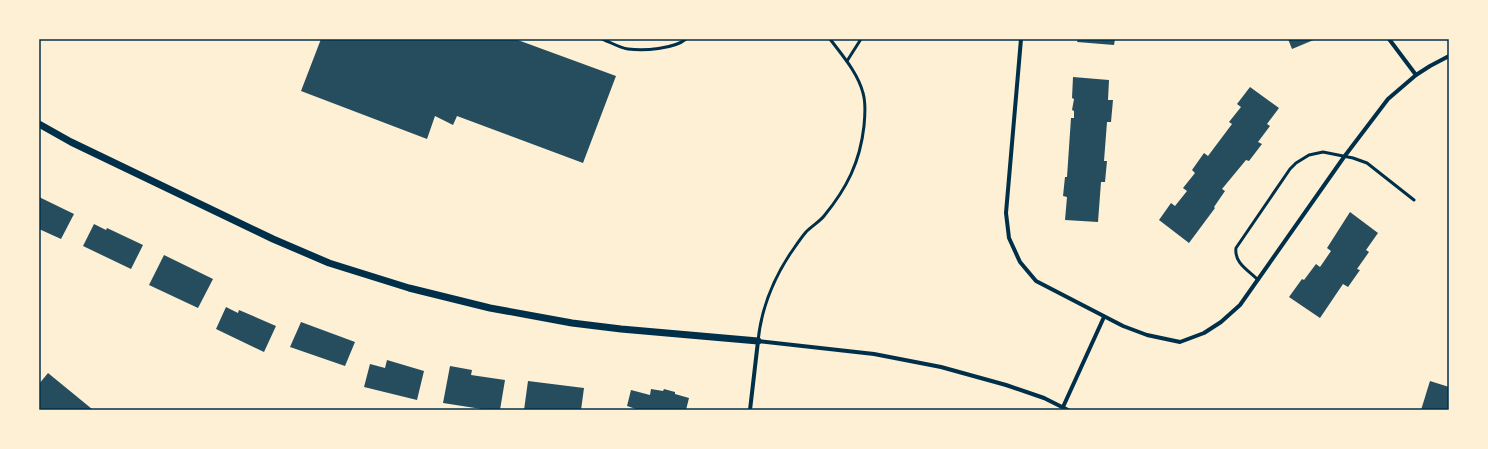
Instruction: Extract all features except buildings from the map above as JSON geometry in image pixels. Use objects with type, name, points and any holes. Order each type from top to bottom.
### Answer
[{"type":"street","points":[[1021,39],[1006,213],[1009,238],[1020,262],[1036,281],[1104,317],[1147,335],[1180,342],[1204,333],[1221,322],[1240,305],[1344,157],[1388,99],[1416,75],[1449,56]]},
{"type":"street","points":[[1389,39],[1416,75]]},
{"type":"street","points":[[39,124],[70,142],[273,239],[329,263],[409,288],[490,308],[572,323],[874,354],[941,367],[1013,387],[1044,398],[1066,409],[1104,317]]},
{"type":"street","points":[[750,410],[758,341]]},
{"type":"lane","points":[[602,39],[627,49],[646,50],[681,44],[686,39]]},
{"type":"lane","points":[[758,341],[759,325],[773,286],[789,255],[806,233],[823,218],[840,196],[853,171],[862,144],[865,116],[863,93],[847,61],[830,39]]},
{"type":"lane","points":[[847,61],[861,39]]},
{"type":"lane","points":[[1258,280],[1237,261],[1235,255],[1236,248],[1290,169],[1296,163],[1309,155],[1323,152],[1352,158],[1367,163],[1414,200]]}]
